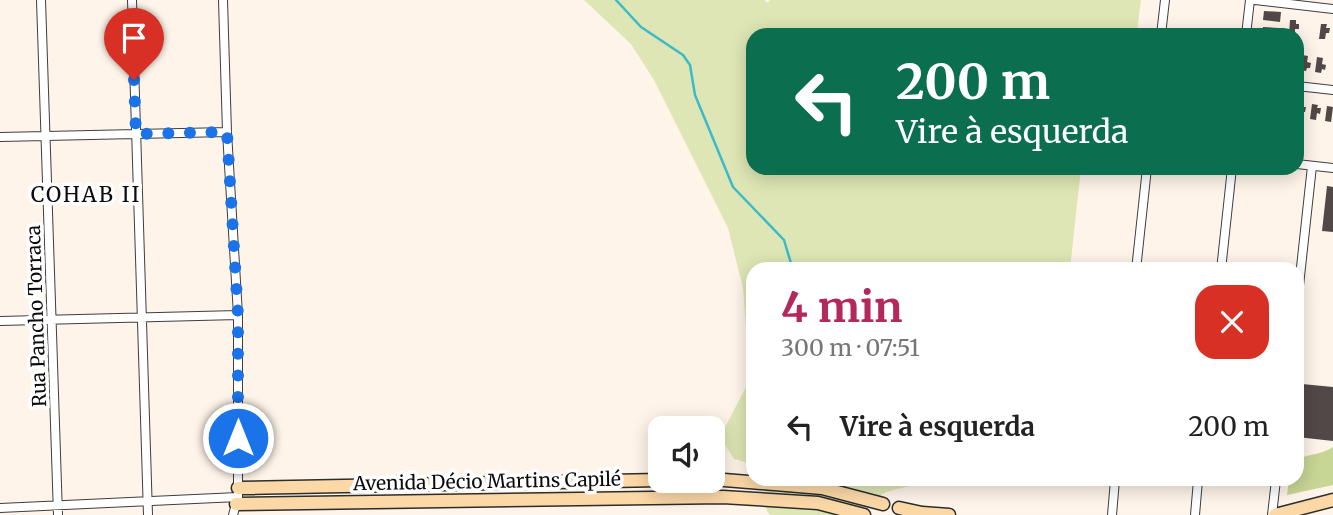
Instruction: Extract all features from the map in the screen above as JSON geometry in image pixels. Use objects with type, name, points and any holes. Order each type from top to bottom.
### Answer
[{"type":"street","name":"Rua Pancho Torraca","points":[[41,0],[58,510]]},
{"type":"street","points":[[132,0],[148,515]]},
{"type":"street","points":[[0,508],[58,510],[148,501],[236,501],[238,315],[227,132],[223,0]]},
{"type":"street","points":[[1162,28],[1166,0]]},
{"type":"street","points":[[1247,28],[1250,0]]},
{"type":"street","points":[[1255,0],[1333,9]]},
{"type":"street","points":[[1304,87],[1333,90]]},
{"type":"street","points":[[0,137],[227,132]]},
{"type":"street","points":[[1304,165],[1333,168]]},
{"type":"street","points":[[1302,262],[1312,166]]},
{"type":"street","points":[[1137,262],[1146,175]]},
{"type":"street","points":[[1222,262],[1231,175]]},
{"type":"street","points":[[0,321],[238,315]]},
{"type":"street","points":[[725,480],[746,482]]},
{"type":"street","name":"Avenida Décio Martins Capilé","points":[[236,501],[648,481]]},
{"type":"street","points":[[787,486],[830,490],[881,509],[889,502],[900,511],[950,515]]},
{"type":"street","points":[[1112,515],[1114,486]]},
{"type":"street","points":[[1195,515],[1197,486]]},
{"type":"street","points":[[1276,486],[1274,515],[1333,500]]},
{"type":"street","name":"Avenida Décio Martins Capilé","points":[[236,501],[723,497],[818,503],[864,515]]},
{"type":"green space","points":[[584,0],[764,0],[768,3],[770,0],[1141,0],[1137,28],[746,28],[746,175],[1080,175],[1071,262],[746,262],[746,328],[743,288],[728,228],[654,80],[631,44]]},
{"type":"green space","points":[[746,387],[746,462],[734,459],[725,445],[725,427]]},
{"type":"green space","points":[[1333,447],[1333,485],[1287,495],[1288,486],[1304,486],[1304,457]]},
{"type":"green space","points":[[763,486],[910,486],[886,492],[856,511],[857,515],[770,515]]},
{"type":"building","points":[[1264,11],[1281,12],[1280,22],[1263,20]]},
{"type":"building","points":[[1290,20],[1296,20],[1296,24],[1299,24],[1299,28],[1289,28]]},
{"type":"building","points":[[1321,24],[1327,24],[1326,28],[1330,28],[1325,39],[1319,39]]},
{"type":"building","points":[[1304,55],[1308,56],[1307,62],[1311,63],[1306,71]]},
{"type":"building","points":[[1317,57],[1323,58],[1322,64],[1326,65],[1321,73],[1315,72]]},
{"type":"building","points":[[1312,104],[1321,108],[1316,120],[1310,119]]},
{"type":"building","points":[[1327,106],[1333,107],[1331,122],[1325,121]]},
{"type":"building","points":[[1327,186],[1333,187],[1333,232],[1322,231]]},
{"type":"building","points":[[1304,384],[1333,387],[1333,441],[1304,438]]},
{"type":"waterway","points":[[616,0],[641,27],[683,55],[690,65],[695,95],[733,187],[784,240],[791,262]]},
{"type":"district","name":"COHAB II","points":[[86,194]]},
{"type":"route","points":[[134,80],[136,134],[227,132],[238,315],[238,438]]}]
